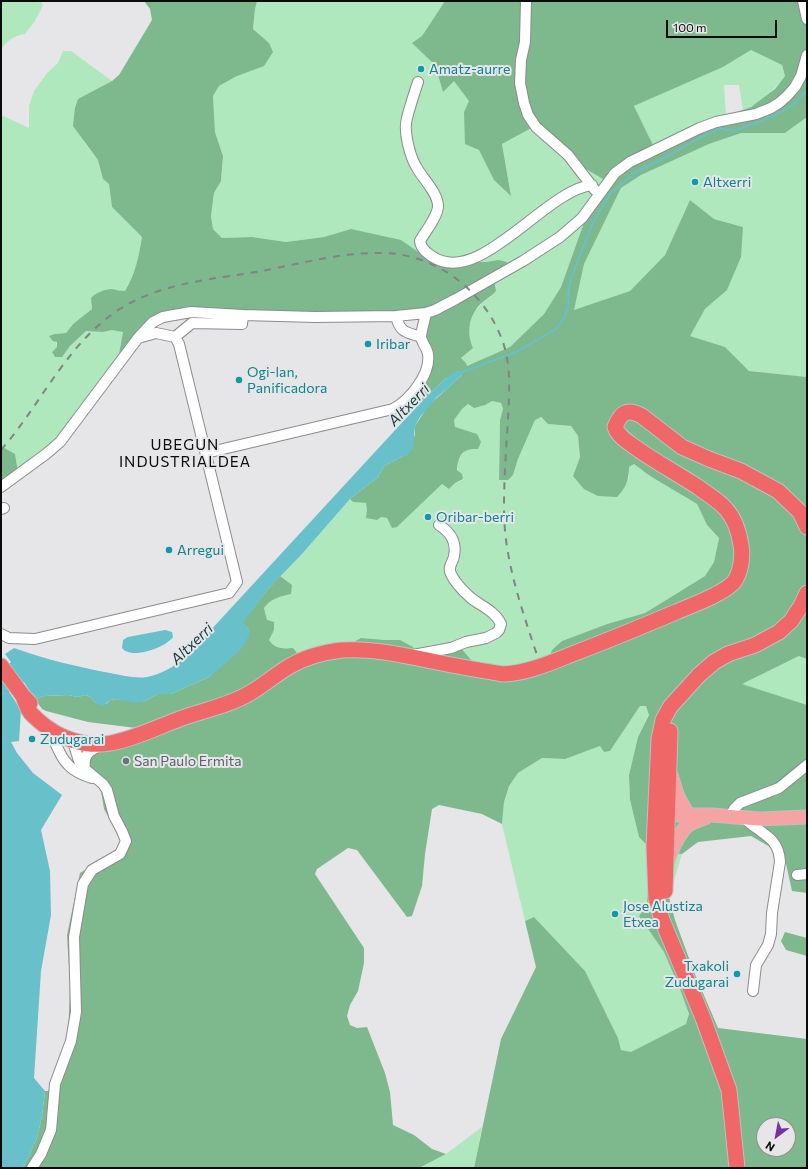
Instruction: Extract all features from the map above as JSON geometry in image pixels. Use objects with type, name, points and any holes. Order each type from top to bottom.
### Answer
[{"type":"highway","points":[[49,724],[60,735],[77,742],[107,741],[157,727],[236,700],[251,693],[290,666],[305,659],[342,650],[364,650],[410,656],[503,674],[521,672],[538,668],[603,643],[674,613],[723,590],[733,582],[740,565],[742,548],[733,520],[716,500],[624,439],[616,432],[615,427],[621,415],[626,412],[636,413],[642,416],[682,447],[741,471],[778,491],[800,512],[807,527]]},
{"type":"highway","points":[[659,870],[660,822],[667,811],[662,807],[660,801],[663,764],[659,739],[662,720],[670,707],[699,675],[714,662],[728,654],[755,644],[779,632],[791,621],[801,606],[807,593]]},
{"type":"highway","points":[[1,666],[23,696],[30,713],[49,724],[68,731],[98,737],[107,741]]},
{"type":"highway","points":[[663,764],[654,847],[677,955],[706,1025],[729,1090],[737,1168]]},
{"type":"main road","points":[[659,870],[668,857],[687,817],[663,764]]},
{"type":"main road","points":[[667,811],[673,808],[687,817],[712,815],[759,819],[807,817]]},
{"type":"street","points":[[526,1],[525,42],[521,60],[520,83],[528,115],[536,127],[568,155],[599,194]]},
{"type":"street","points":[[803,1],[807,19]]},
{"type":"street","points":[[1,487],[60,442],[138,338],[153,322],[163,317],[192,312],[315,317],[396,316],[426,313],[456,300],[548,247],[582,218],[615,173],[635,159],[700,128],[716,122],[756,114],[779,103],[787,96],[801,76],[807,55]]},
{"type":"street","points":[[418,82],[406,119],[406,136],[417,168],[429,184],[438,204],[437,212],[420,241],[424,251],[438,260],[449,263],[459,262],[482,255],[499,245],[534,217],[572,192],[585,186],[592,185]]},
{"type":"street","points":[[206,453],[393,409],[403,403],[423,378],[428,364],[428,355],[421,337],[426,313]]},
{"type":"street","points":[[175,337],[192,324],[242,324],[243,315]]},
{"type":"street","points":[[396,316],[399,325],[404,331],[421,337]]},
{"type":"street","points":[[1,634],[9,638],[34,639],[229,593],[232,591],[237,582],[179,344],[175,337],[156,333],[138,338]]},
{"type":"street","points":[[410,656],[451,648],[466,642],[486,638],[496,633],[501,624],[499,619],[494,614],[464,591],[451,574],[449,568],[454,556],[454,542],[450,533],[438,525]]},
{"type":"street","points":[[49,724],[60,754],[65,762],[69,767],[81,771]]},
{"type":"street","points":[[32,1168],[41,1154],[51,1130],[55,1084],[71,1041],[76,1012],[74,937],[83,884],[92,870],[120,854],[126,841],[114,816],[107,790],[103,784],[81,771],[67,760],[64,752],[66,742],[70,739]]},
{"type":"street","points":[[81,771],[86,756],[94,748],[107,741]]},
{"type":"street","points":[[730,817],[738,805],[744,800],[779,788],[807,765]]},
{"type":"street","points":[[744,818],[771,838],[779,850],[780,855],[772,913],[772,934],[768,945],[756,965],[753,991]]},
{"type":"green space","points":[[1,1],[41,1],[43,5],[35,21],[25,34],[10,40],[1,51]]},
{"type":"green space","points":[[144,1],[257,1],[253,29],[269,43],[273,52],[264,66],[237,76],[219,86],[213,96],[215,132],[223,156],[221,181],[214,193],[211,216],[213,229],[222,238],[252,237],[286,242],[324,237],[351,229],[401,240],[424,256],[466,262],[486,262],[498,260],[507,262],[506,266],[494,281],[496,291],[479,306],[472,317],[469,333],[473,348],[461,358],[467,366],[510,347],[544,314],[561,287],[585,220],[603,179],[567,158],[533,127],[502,144],[511,196],[494,180],[479,150],[465,144],[464,112],[469,101],[454,81],[443,92],[435,65],[412,43],[422,36],[445,1],[807,1],[807,117],[785,133],[741,133],[709,144],[641,175],[621,188],[584,264],[574,310],[630,291],[665,255],[690,200],[714,219],[743,227],[741,257],[727,290],[705,309],[690,336],[725,347],[749,371],[807,377],[807,659],[799,656],[742,684],[807,705],[807,893],[792,891],[784,855],[751,836],[698,842],[682,854],[660,852],[649,847],[639,837],[630,800],[629,775],[638,737],[649,715],[646,706],[640,706],[610,751],[604,752],[600,746],[565,759],[542,758],[518,773],[509,786],[504,802],[502,824],[482,814],[439,805],[432,809],[422,886],[412,916],[407,917],[357,850],[348,848],[317,869],[315,874],[364,948],[364,963],[358,991],[350,1005],[347,1016],[350,1025],[357,1028],[367,1027],[385,1073],[390,1092],[393,1125],[414,1135],[432,1149],[446,1154],[419,1168],[23,1168],[37,1138],[42,1116],[45,1091],[49,1091],[54,1073],[68,1038],[70,986],[67,935],[80,873],[109,856],[118,847],[121,841],[104,809],[101,791],[97,785],[92,782],[88,757],[136,728],[88,722],[46,711],[42,709],[35,699],[44,696],[68,695],[78,697],[85,695],[91,697],[95,703],[106,704],[110,700],[117,699],[143,702],[158,694],[171,694],[209,677],[220,666],[249,629],[242,622],[280,576],[292,585],[291,594],[273,600],[264,608],[267,620],[274,622],[274,630],[269,640],[271,643],[280,648],[293,648],[298,654],[331,648],[341,642],[352,643],[361,638],[400,640],[413,647],[415,651],[460,647],[477,667],[497,670],[549,658],[552,650],[562,641],[607,624],[645,613],[705,576],[714,562],[719,538],[707,525],[697,504],[650,476],[634,464],[629,467],[626,483],[623,490],[617,497],[598,496],[584,489],[573,476],[580,457],[578,436],[571,426],[548,424],[541,417],[535,420],[518,459],[513,475],[508,480],[499,480],[500,420],[503,409],[501,403],[492,401],[474,408],[468,404],[462,409],[454,420],[455,427],[477,434],[481,442],[478,449],[468,450],[462,454],[458,461],[457,470],[462,474],[463,479],[455,483],[449,489],[442,484],[397,527],[392,528],[387,518],[381,517],[377,520],[366,518],[366,503],[353,502],[350,499],[378,477],[384,466],[403,456],[415,435],[415,426],[428,406],[462,375],[446,378],[421,402],[424,386],[428,381],[433,362],[431,350],[421,321],[413,318],[195,315],[164,319],[151,330],[128,358],[119,354],[123,332],[112,330],[103,332],[86,331],[70,346],[62,357],[55,357],[52,352],[57,347],[57,342],[53,341],[49,336],[66,333],[73,324],[92,309],[91,298],[98,293],[109,289],[125,291],[136,265],[142,237],[112,207],[109,184],[103,179],[98,160],[73,126],[75,108],[78,99],[112,81],[119,75],[152,20],[150,9]],"holes":[[[751,50],[782,65],[785,76],[775,89],[751,107],[653,145],[634,106],[723,67]]]},
{"type":"green space","points":[[257,1],[445,1],[422,36],[413,43],[435,65],[443,92],[463,1],[479,150],[494,180],[511,195],[502,144],[533,126],[567,158],[603,179],[585,220],[561,287],[544,314],[510,347],[467,366],[461,358],[473,348],[470,340],[469,325],[479,306],[492,296],[498,260],[486,262],[466,262],[447,266],[351,229],[324,237],[286,242],[252,237],[222,238],[213,229],[211,216],[214,193],[221,181],[223,156],[215,132],[213,96],[219,86],[237,76],[269,43],[253,29]]},
{"type":"green space","points":[[751,50],[782,65],[785,76],[771,91],[761,100],[743,110],[739,85],[724,85],[726,116],[653,145],[634,106],[723,67]]},
{"type":"green space","points":[[63,51],[71,51],[112,81],[79,99],[84,142],[98,160],[103,179],[109,184],[112,207],[142,237],[136,265],[125,291],[111,289],[91,305],[92,309],[73,324],[66,333],[55,334],[57,347],[52,352],[55,357],[62,356],[86,331],[103,332],[112,329],[123,331],[119,354],[128,358],[56,450],[19,478],[15,454],[1,446],[1,115],[29,128],[29,106],[34,91],[47,73],[58,63]]},
{"type":"green space","points":[[807,117],[807,377],[749,371],[725,347],[689,336],[705,309],[727,290],[743,227],[714,219],[690,200],[665,255],[630,291],[573,311],[584,264],[621,188],[641,175],[709,144],[740,133],[785,133]]},
{"type":"green space","points":[[492,401],[501,403],[503,409],[500,420],[499,480],[513,475],[518,459],[535,420],[540,417],[548,424],[571,426],[578,436],[580,457],[573,476],[629,479],[629,467],[634,464],[650,476],[697,504],[707,525],[719,538],[714,562],[705,576],[645,613],[607,624],[562,641],[549,658],[513,670],[414,651],[400,640],[352,643],[298,654],[293,648],[280,648],[271,643],[269,640],[274,630],[267,620],[264,608],[273,600],[291,594],[287,581],[280,576],[302,554],[350,499],[353,502],[366,503],[367,510],[381,517],[387,518],[389,523],[397,527],[442,484],[449,489],[455,483],[463,480],[457,465],[461,455],[470,448],[455,427],[454,420],[461,410],[467,405],[485,404]]},
{"type":"green space","points":[[1,446],[15,454],[19,478],[1,490]]},
{"type":"green space","points":[[800,656],[807,659],[807,705],[741,684]]},
{"type":"green space","points":[[640,706],[646,706],[649,714],[638,737],[629,775],[630,800],[639,837],[660,852],[682,854],[669,897],[659,889],[639,916],[664,952],[689,1014],[686,1024],[631,1053],[621,1050],[618,1038],[585,971],[534,917],[525,921],[502,824],[504,802],[509,786],[518,773],[542,758],[565,759],[600,746],[610,751]]},
{"type":"green space","points":[[659,889],[669,897],[675,920],[694,972],[718,1028],[807,1039],[807,1168],[474,1168],[501,1039],[536,967],[525,921],[534,917],[585,971],[618,1038],[621,1050],[631,1052],[686,1024],[689,1014],[664,952],[639,916],[647,905],[648,893]]},
{"type":"green space","points":[[785,932],[807,938],[807,956],[786,950],[781,941]]},
{"type":"green space","points":[[482,1127],[474,1168],[419,1168],[446,1154]]},
{"type":"water","points":[[457,371],[466,371],[437,397],[420,417],[415,426],[413,448],[407,456],[403,456],[384,466],[378,477],[350,499],[302,554],[269,588],[243,622],[249,629],[249,636],[241,649],[209,677],[171,694],[158,694],[143,702],[137,703],[117,699],[110,700],[103,706],[95,703],[91,697],[85,695],[78,697],[68,695],[44,696],[35,699],[24,682],[9,692],[21,710],[19,741],[11,742],[17,753],[33,773],[62,795],[41,830],[50,871],[51,915],[41,971],[34,1078],[45,1091],[42,1116],[37,1138],[23,1168],[1,1168],[1,670],[11,662],[5,654],[14,648],[37,656],[73,665],[133,677],[152,676],[172,667],[185,658],[421,402],[446,378]]},
{"type":"water","points":[[165,630],[172,632],[173,637],[163,645],[156,648],[140,653],[133,653],[122,648],[123,640],[128,637]]},
{"type":"waterway","name":"Altxerri","points":[[465,371],[516,352],[556,329],[564,318],[569,304],[568,293],[571,278],[592,225],[610,194],[636,172],[720,128],[735,131],[765,120],[793,104],[807,89]]},
{"type":"railway","points":[[1,450],[79,345],[110,316],[126,305],[161,290],[180,285],[346,255],[377,253],[397,254],[416,258],[435,266],[452,276],[467,288],[481,302],[501,337],[507,357],[509,389],[504,487],[507,546],[514,583],[537,655]]},
{"type":"place","name":"Amatz-aurre","points":[[421,69]]},
{"type":"place","name":"Altxerri","points":[[695,182]]},
{"type":"place","name":"Iribar","points":[[368,344]]},
{"type":"place","name":"Ogi-lan, Panificadora","points":[[239,380]]},
{"type":"place","name":"Oribar-berri","points":[[428,517]]},
{"type":"place","name":"Arregui","points":[[169,550]]},
{"type":"place","name":"Zudugarai","points":[[32,739]]},
{"type":"place","name":"San Paulo Ermita","points":[[126,761]]},
{"type":"place","name":"Jose Alustiza Etxea","points":[[615,914]]},
{"type":"place","name":"Txakoli Zudugarai","points":[[737,974]]},
{"type":"district","name":"UBEGUN INDUSTRIALDEA","points":[[185,454]]}]
